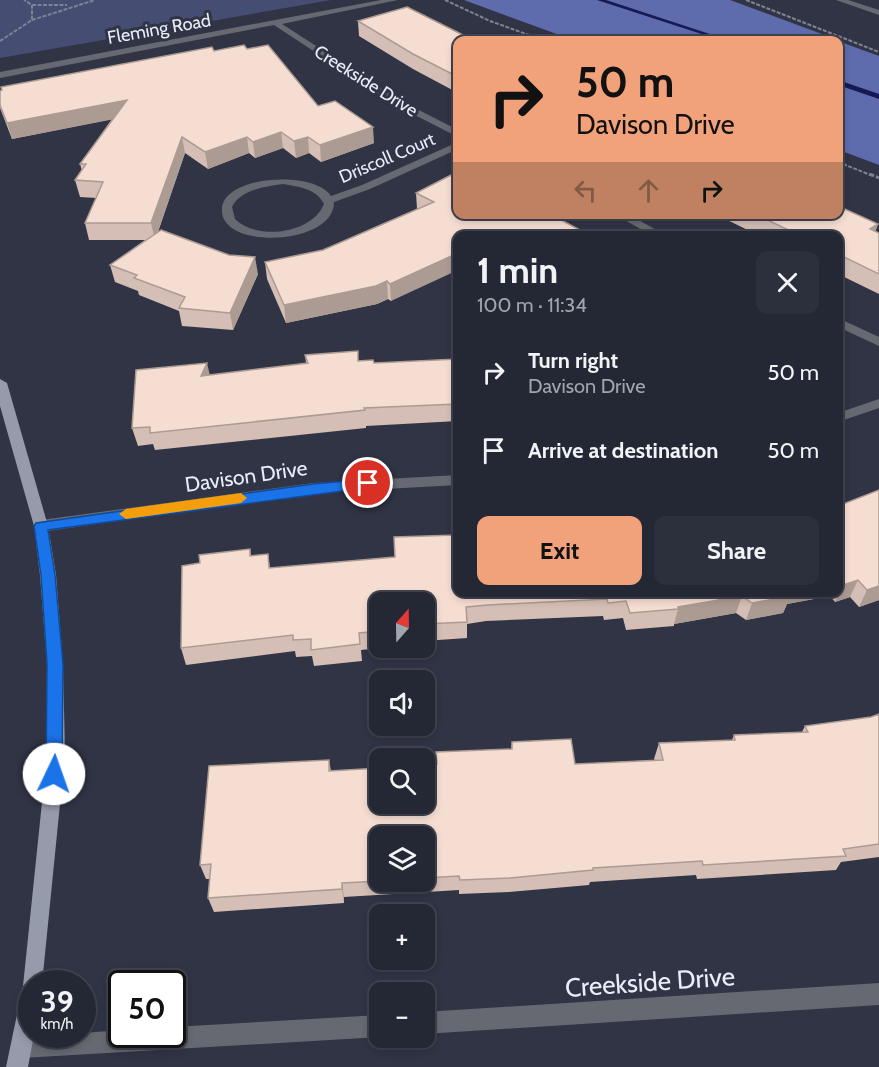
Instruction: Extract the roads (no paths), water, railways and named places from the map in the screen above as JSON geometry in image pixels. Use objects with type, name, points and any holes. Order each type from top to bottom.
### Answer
[{"type":"main road","points":[[0,383],[41,526],[48,575],[55,664],[56,754],[33,970]]},
{"type":"street","name":"Fleming Road","points":[[0,75],[394,0]]},
{"type":"street","points":[[840,0],[879,13]]},
{"type":"street","name":"Creekside Drive","points":[[277,24],[400,104],[453,132]]},
{"type":"street","name":"Driscoll Court","points":[[329,200],[366,187],[453,148]]},
{"type":"street","name":"Driscoll Court","points":[[298,182],[312,186],[329,200],[330,209],[319,222],[299,232],[282,235],[248,232],[236,226],[228,218],[226,209],[239,193],[267,183],[298,182]]},
{"type":"street","points":[[629,219],[652,231]]},
{"type":"street","points":[[843,324],[879,342]]},
{"type":"street","points":[[843,416],[879,403]]},
{"type":"street","name":"Davison Drive","points":[[41,526],[313,488],[453,480]]},
{"type":"street","name":"Creekside Drive","points":[[435,1022],[879,994]]},
{"type":"street","points":[[19,1057],[369,1027]]},
{"type":"waterway","points":[[600,0],[712,36]]},
{"type":"waterway","points":[[843,84],[879,97]]}]
